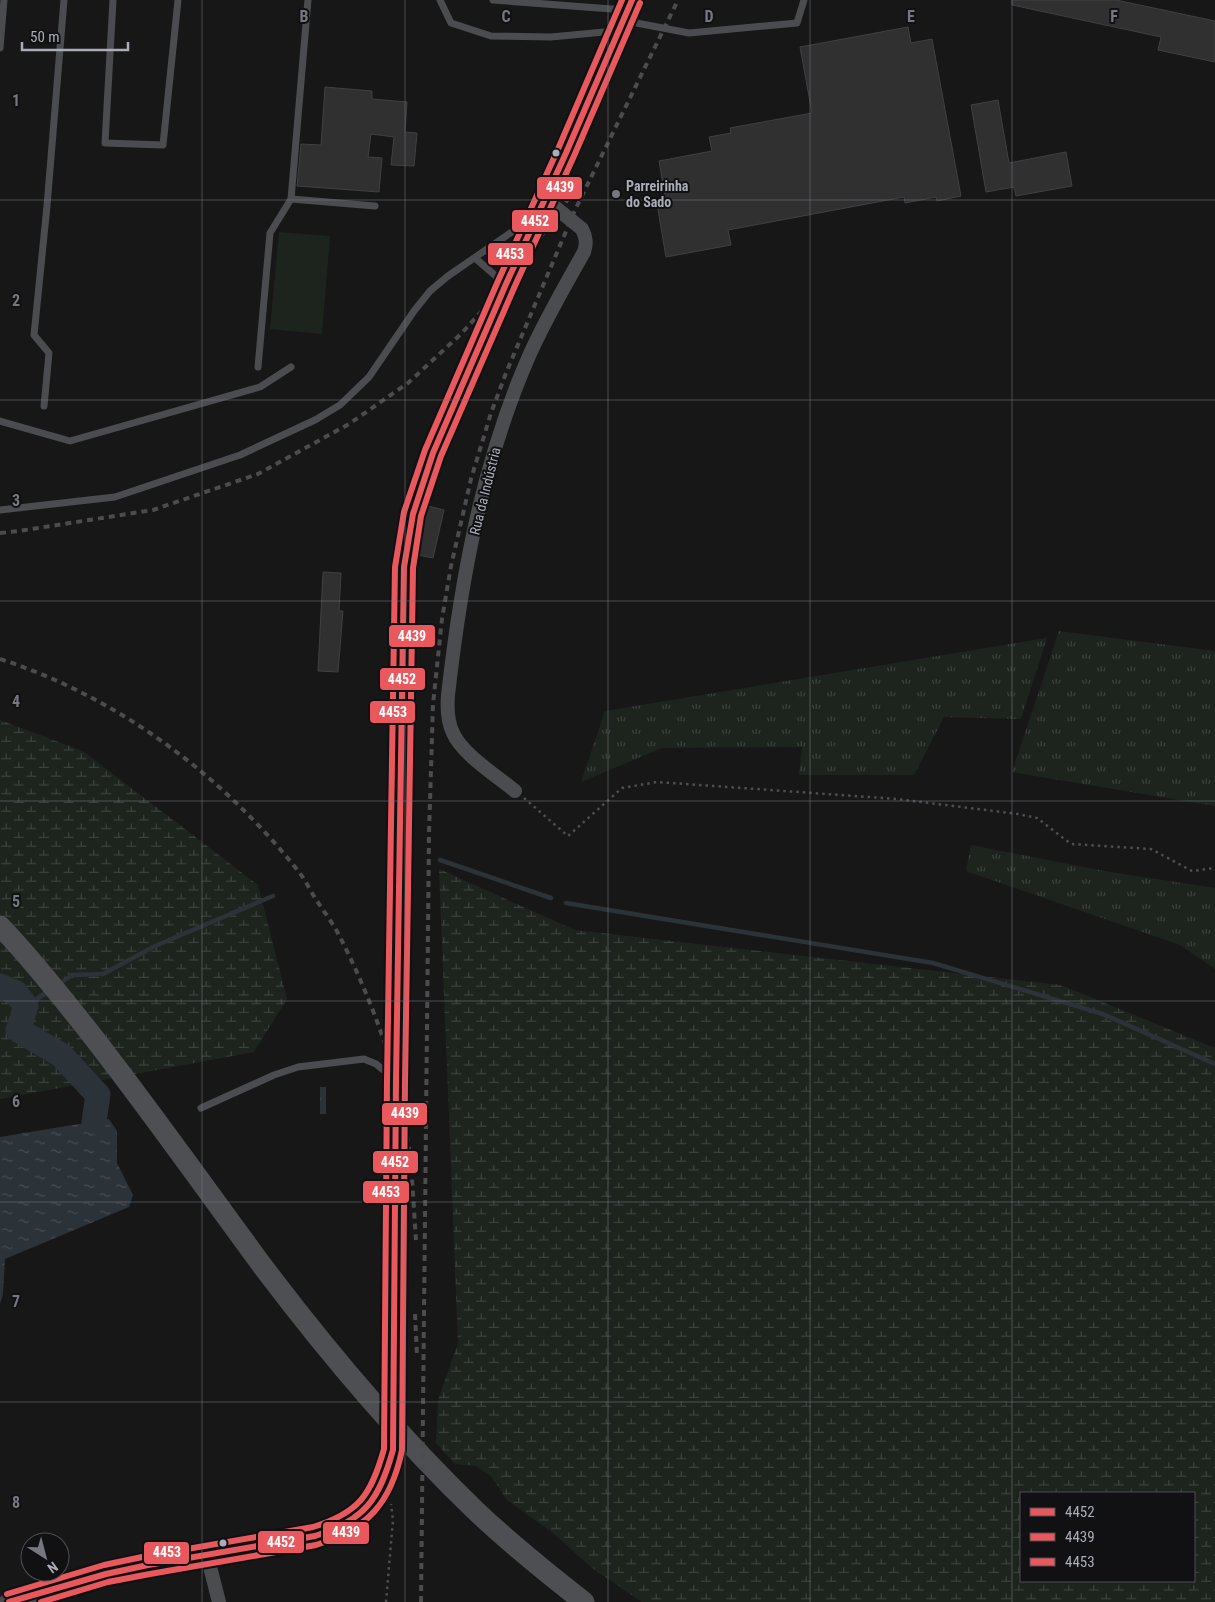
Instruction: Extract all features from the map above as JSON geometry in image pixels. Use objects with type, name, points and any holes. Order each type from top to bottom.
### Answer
[{"type":"main road","points":[[0,926],[98,1044],[242,1238],[345,1370],[405,1439],[478,1512],[534,1562],[584,1602]]},
{"type":"street","points":[[9,1602],[106,1574],[335,1531],[352,1521],[368,1508],[388,1472],[393,1450],[396,1081],[406,550],[413,514],[433,453],[625,15]]},
{"type":"street","name":"Rua da Indústria","points":[[515,791],[471,755],[454,735],[449,724],[447,712],[462,590],[486,480],[504,423],[529,356],[586,246],[585,234],[582,229],[541,206]]},
{"type":"street","points":[[207,1555],[219,1602]]},
{"type":"lane","points":[[0,48],[4,0]]},
{"type":"lane","points":[[44,406],[49,353],[34,335],[64,0]]},
{"type":"lane","points":[[113,0],[105,143],[163,145],[178,0]]},
{"type":"lane","points":[[258,367],[270,233],[291,199],[308,0]]},
{"type":"lane","points":[[440,0],[452,23],[491,36],[551,38],[625,15]]},
{"type":"lane","points":[[493,0],[625,15],[689,33],[797,23],[804,0]]},
{"type":"lane","points":[[291,199],[374,206]]},
{"type":"lane","points":[[0,510],[114,497],[240,455],[315,420],[340,404],[361,386],[377,368],[414,311],[430,291],[541,206]]},
{"type":"lane","points":[[475,258],[506,284]]},
{"type":"lane","points":[[0,421],[70,441],[260,387],[291,367]]},
{"type":"lane","points":[[201,1108],[282,1072],[307,1066],[364,1059],[376,1064],[396,1081]]},
{"type":"path","points":[[515,791],[568,836],[622,788],[657,782],[897,799],[1018,814],[1037,818],[1071,844],[1151,849],[1192,871],[1215,868]]},
{"type":"path","points":[[386,1602],[393,1520],[391,1500]]},
{"type":"green space","points":[[279,232],[330,236],[322,334],[270,329]]},
{"type":"green space","points":[[1059,631],[1215,651],[1215,806],[1012,772]]},
{"type":"green space","points":[[1047,638],[1021,719],[944,717],[914,775],[799,775],[802,747],[662,748],[581,782],[605,711]]},
{"type":"green space","points":[[0,720],[83,751],[258,885],[287,999],[254,1052],[0,1099]]},
{"type":"green space","points":[[971,845],[1104,871],[1215,888],[1215,969],[1180,945],[966,871]]},
{"type":"green space","points":[[439,869],[575,930],[1061,985],[1215,1048],[1215,1602],[642,1602],[592,1568],[553,1533],[507,1500],[491,1476],[476,1466],[455,1464],[436,1443],[438,1400],[458,1343]]},
{"type":"water","points":[[320,1087],[326,1087],[326,1114],[320,1114]]},
{"type":"water","points":[[109,1119],[117,1131],[117,1163],[133,1195],[129,1207],[5,1259],[3,1294],[0,1304],[0,1137]]},
{"type":"building","points":[[1012,0],[1116,0],[1215,21],[1215,62],[1158,50],[1161,37],[1012,5]]},
{"type":"building","points":[[908,27],[911,43],[932,39],[961,196],[937,201],[936,197],[905,203],[904,197],[728,230],[731,245],[666,257],[657,204],[666,202],[659,161],[712,151],[709,137],[731,133],[730,128],[812,113],[800,47]]},
{"type":"building","points":[[325,87],[372,91],[372,99],[407,102],[405,132],[417,133],[414,166],[391,165],[394,137],[371,134],[368,157],[382,158],[379,192],[297,186],[301,144],[321,145]]},
{"type":"building","points":[[998,100],[1009,163],[1066,152],[1072,186],[1016,196],[1014,187],[986,192],[971,105]]},
{"type":"building","points":[[428,506],[444,510],[433,558],[418,555]]},
{"type":"building","points":[[323,572],[341,573],[339,611],[343,611],[338,672],[318,671]]},
{"type":"waterway","points":[[440,860],[551,898]]},
{"type":"waterway","points":[[59,984],[72,975],[103,974],[155,946],[273,896]]},
{"type":"waterway","points":[[566,903],[933,963],[1103,1014],[1215,1064]]},
{"type":"waterway","points":[[0,986],[15,992],[26,1006],[18,1030],[61,1055],[98,1095],[94,1121]]},
{"type":"waterway","points":[[26,1006],[49,991]]},
{"type":"railway","points":[[421,1602],[429,834],[433,704],[442,619],[451,566],[471,479],[491,413],[506,373],[575,210],[678,0]]},
{"type":"railway","points":[[0,533],[153,510],[258,474],[349,424],[408,383],[461,334],[506,284],[579,184]]},
{"type":"railway","points":[[0,659],[44,675],[86,695],[165,743],[202,772],[236,803],[302,875],[335,928],[350,958],[370,1002],[386,1048],[407,1132],[416,1240]]},
{"type":"railway","points":[[415,1314],[417,1356]]},
{"type":"transit line","name":"4453","points":[[7,1594],[104,1565],[313,1527],[329,1522],[342,1515],[361,1500],[374,1479],[384,1449],[387,1081],[395,567],[404,512],[425,450],[622,0]]},
{"type":"transit line","name":"4452","points":[[9,1602],[106,1574],[315,1536],[332,1530],[346,1523],[368,1506],[382,1482],[388,1467],[393,1450],[396,1081],[404,567],[413,514],[433,453],[632,0]]},
{"type":"transit line","name":"4439","points":[[41,1602],[108,1582],[316,1545],[350,1531],[363,1522],[384,1499],[397,1469],[402,1450],[405,1081],[413,568],[421,516],[441,456],[640,3]]},
{"type":"place","name":"Parreirinha do Sado","points":[[616,194]]}]
